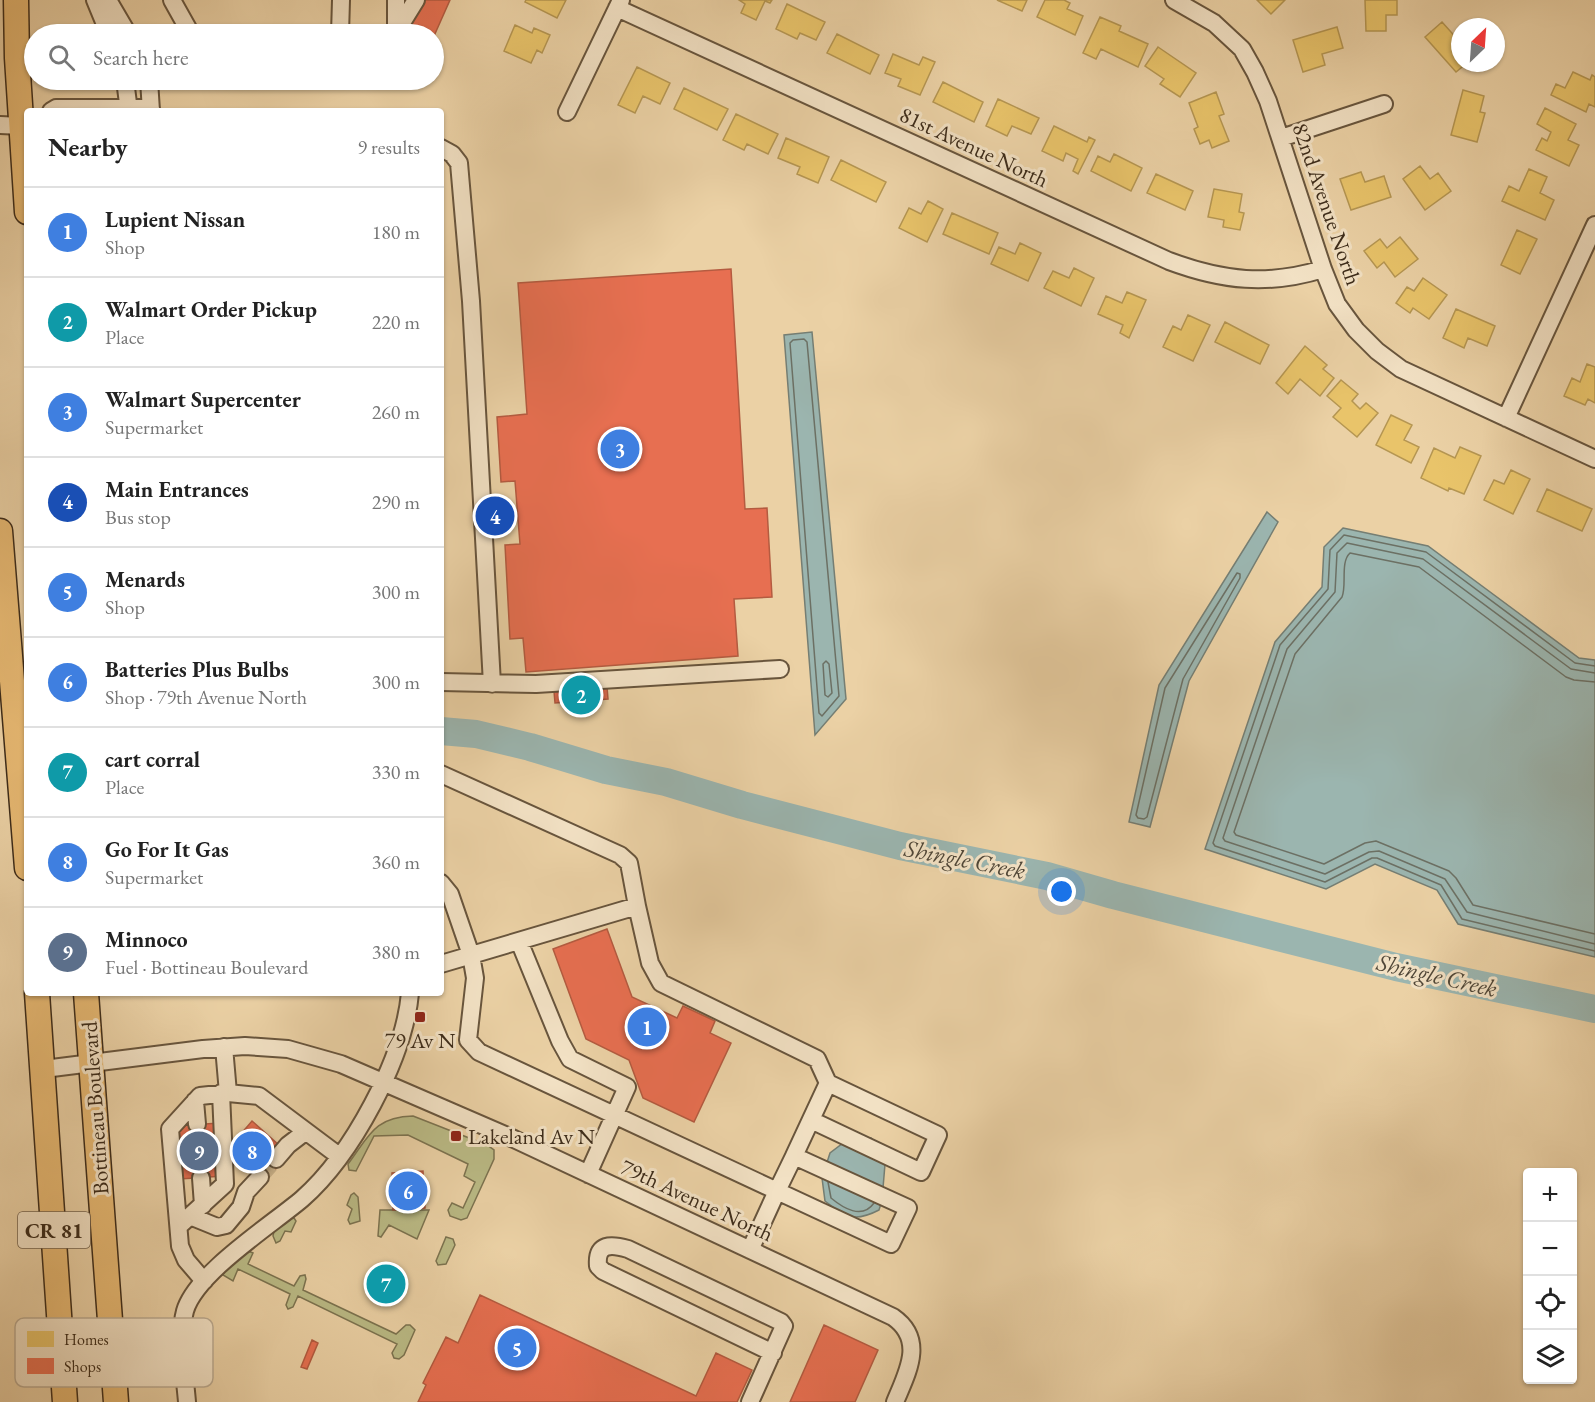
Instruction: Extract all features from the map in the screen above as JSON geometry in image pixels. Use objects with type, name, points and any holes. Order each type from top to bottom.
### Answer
[{"type":"highway","points":[[16,0],[19,126],[24,180]]},
{"type":"highway","points":[[0,531],[24,831]]},
{"type":"highway","name":"CR 81","points":[[38,996],[59,1318]]},
{"type":"highway","name":"Bottineau Boulevard","points":[[87,996],[110,1318]]},
{"type":"highway","name":"CR 81","points":[[63,1387],[64,1402]]},
{"type":"highway","name":"Bottineau Boulevard","points":[[115,1387],[116,1402]]},
{"type":"street","points":[[95,0],[105,24]]},
{"type":"street","points":[[108,0],[122,24]]},
{"type":"street","points":[[172,0],[185,24]]},
{"type":"street","points":[[340,24],[341,0]]},
{"type":"street","points":[[396,0],[396,24]]},
{"type":"street","points":[[402,24],[416,0]]},
{"type":"street","name":"82nd Avenue North","points":[[1174,0],[1214,23],[1242,49],[1255,72],[1281,138],[1323,269],[1337,304],[1356,330],[1377,351],[1401,369],[1595,459]]},
{"type":"street","points":[[567,112],[619,4]]},
{"type":"street","name":"81st Avenue North","points":[[619,4],[1169,261],[1199,272],[1230,279],[1262,280],[1298,277],[1323,269]]},
{"type":"street","points":[[126,90],[129,108]]},
{"type":"street","points":[[150,90],[151,108]]},
{"type":"street","points":[[1281,138],[1384,104]]},
{"type":"street","points":[[444,150],[452,154],[459,163],[471,301],[492,684]]},
{"type":"street","points":[[1506,418],[1595,225]]},
{"type":"street","points":[[444,682],[548,683],[780,669]]},
{"type":"street","points":[[444,775],[620,855],[629,863],[650,963],[662,983],[817,1059],[828,1083],[938,1135],[921,1173],[811,1120]]},
{"type":"street","points":[[444,887],[450,894],[471,955],[476,978],[468,1040],[478,1052],[891,1244],[908,1208],[794,1156]]},
{"type":"street","points":[[444,963],[637,906]]},
{"type":"street","points":[[519,941],[560,1041],[570,1059],[627,1087],[588,1174]]},
{"type":"street","points":[[184,1318],[185,1311],[212,1270],[304,1197],[339,1156],[362,1122],[383,1083],[403,1032],[409,996]]},
{"type":"street","name":"79th Avenue North","points":[[44,1069],[245,1046],[288,1049],[342,1064],[514,1139],[887,1313],[899,1321],[909,1333],[912,1346],[911,1361],[895,1402]]},
{"type":"street","points":[[184,1221],[225,1184],[224,1047]]},
{"type":"street","points":[[750,1250],[828,1083]]},
{"type":"street","points":[[204,1281],[186,1260],[180,1246],[184,1221],[170,1129],[200,1096],[225,1093],[262,1097],[339,1156]]},
{"type":"street","points":[[195,1101],[197,1125]]},
{"type":"street","points":[[276,1158],[305,1132]]},
{"type":"street","points":[[184,1221],[217,1227],[226,1225],[240,1207],[246,1192],[260,1177]]},
{"type":"street","points":[[201,1178],[203,1204]]},
{"type":"street","points":[[750,1402],[773,1353],[784,1326],[781,1322],[628,1249],[616,1245],[607,1246],[599,1253],[598,1266],[603,1271],[773,1353]]},
{"type":"street","points":[[186,1387],[187,1402]]},
{"type":"green space","points":[[413,1116],[487,1145],[494,1150],[494,1159],[467,1218],[461,1220],[450,1216],[448,1210],[452,1203],[463,1208],[475,1182],[464,1176],[468,1164],[408,1135],[374,1136],[356,1171],[349,1170],[348,1164],[381,1124],[400,1117]]},
{"type":"green space","points":[[354,1193],[358,1197],[360,1221],[350,1224],[348,1220],[352,1209],[347,1205]]},
{"type":"green space","points":[[380,1210],[429,1210],[417,1239],[389,1225],[381,1237],[378,1236]]},
{"type":"green space","points":[[294,1218],[296,1221],[291,1232],[285,1231],[280,1241],[276,1243],[273,1236],[274,1231],[289,1219]]},
{"type":"green space","points":[[446,1237],[453,1239],[455,1245],[446,1264],[438,1265],[436,1261]]},
{"type":"green space","points":[[248,1251],[253,1253],[248,1264],[294,1286],[300,1276],[305,1275],[303,1290],[396,1334],[406,1325],[410,1325],[415,1330],[404,1355],[399,1359],[394,1358],[392,1353],[397,1344],[298,1296],[293,1307],[288,1309],[286,1305],[290,1294],[238,1269],[233,1281],[223,1275],[227,1267]]},
{"type":"water","points":[[812,332],[846,699],[815,735],[784,335]]},
{"type":"water","points":[[1267,512],[1278,522],[1189,681],[1150,827],[1129,822],[1159,685]]},
{"type":"water","points":[[1343,528],[1428,546],[1579,658],[1595,660],[1595,957],[1458,924],[1437,890],[1375,864],[1326,889],[1205,849],[1275,642],[1322,587],[1324,547]]},
{"type":"water","points":[[851,1137],[871,1138],[886,1152],[879,1210],[856,1217],[838,1211],[825,1201],[822,1178],[830,1153]]},
{"type":"building: Homes","points":[[526,0],[566,0],[557,18],[525,2]]},
{"type":"building: Homes","points":[[739,0],[772,0],[770,3],[765,1],[756,20],[741,13],[745,4]]},
{"type":"building: Homes","points":[[997,0],[1027,0],[1022,11]]},
{"type":"building: Homes","points":[[1045,0],[1064,0],[1070,3],[1067,9],[1083,16],[1075,35],[1037,17]]},
{"type":"building: Homes","points":[[1257,0],[1285,0],[1271,14]]},
{"type":"building: Homes","points":[[1365,0],[1397,0],[1397,15],[1386,15],[1386,31],[1366,31]]},
{"type":"building: Homes","points":[[787,4],[825,22],[816,40],[800,33],[797,39],[776,29]]},
{"type":"building: Homes","points":[[1100,17],[1121,26],[1119,31],[1148,44],[1138,67],[1101,49],[1096,59],[1083,53]]},
{"type":"building: Homes","points":[[1442,22],[1451,32],[1451,66],[1425,37]]},
{"type":"building: Homes","points":[[515,25],[532,33],[534,28],[550,35],[542,53],[537,50],[531,63],[504,51]]},
{"type":"building: Homes","points":[[1337,27],[1343,48],[1322,54],[1325,65],[1303,72],[1293,40]]},
{"type":"building: Homes","points":[[837,34],[879,55],[870,74],[827,53]]},
{"type":"building: Homes","points":[[1158,47],[1196,73],[1180,97],[1160,84],[1164,79],[1145,66]]},
{"type":"building: Homes","points":[[893,54],[919,65],[923,57],[935,62],[920,95],[898,86],[901,79],[885,73]]},
{"type":"building: Homes","points":[[637,67],[670,83],[660,104],[643,96],[635,113],[618,105]]},
{"type":"building: Homes","points":[[1573,72],[1590,80],[1592,75],[1595,77],[1595,107],[1589,104],[1586,112],[1551,95],[1556,84],[1565,88]]},
{"type":"building: Homes","points":[[943,82],[983,102],[974,122],[933,102]]},
{"type":"building: Homes","points":[[684,88],[728,109],[717,130],[674,109]]},
{"type":"building: Homes","points":[[1463,90],[1484,96],[1480,112],[1485,113],[1477,142],[1451,135]]},
{"type":"building: Homes","points":[[1216,92],[1224,114],[1219,116],[1229,141],[1212,148],[1209,140],[1200,144],[1194,129],[1198,127],[1189,103]]},
{"type":"building: Homes","points":[[998,99],[1039,118],[1031,134],[1012,126],[1007,136],[986,126]]},
{"type":"building: Homes","points":[[1545,108],[1576,124],[1568,140],[1579,145],[1569,166],[1536,150],[1542,138],[1547,141],[1551,132],[1537,124]]},
{"type":"building: Homes","points":[[736,114],[778,134],[768,154],[747,144],[744,150],[723,140]]},
{"type":"building: Homes","points":[[1054,126],[1087,142],[1089,137],[1095,140],[1078,174],[1073,171],[1078,159],[1066,153],[1063,161],[1042,151]]},
{"type":"building: Homes","points":[[786,138],[829,157],[818,183],[797,174],[800,167],[778,158]]},
{"type":"building: Homes","points":[[1114,154],[1142,168],[1131,191],[1091,171],[1098,156],[1110,162]]},
{"type":"building: Homes","points":[[841,160],[886,182],[876,202],[831,180]]},
{"type":"building: Homes","points":[[1420,166],[1430,179],[1438,173],[1451,191],[1425,210],[1403,179]]},
{"type":"building: Homes","points":[[1529,169],[1547,177],[1540,193],[1554,200],[1545,220],[1502,201],[1509,186],[1519,191]]},
{"type":"building: Homes","points":[[1361,172],[1365,182],[1384,176],[1391,197],[1351,210],[1340,179]]},
{"type":"building: Homes","points":[[1156,174],[1193,191],[1185,210],[1147,193]]},
{"type":"building: Homes","points":[[1214,189],[1242,194],[1239,212],[1244,213],[1240,230],[1223,227],[1224,220],[1208,217]]},
{"type":"building: Homes","points":[[928,201],[943,209],[927,242],[899,228],[909,208],[921,214]]},
{"type":"building: Homes","points":[[952,213],[998,233],[989,254],[943,234]]},
{"type":"building: Homes","points":[[1517,230],[1537,239],[1520,274],[1501,265]]},
{"type":"building: Homes","points":[[1400,237],[1418,259],[1395,277],[1384,262],[1377,268],[1364,251],[1380,239],[1387,248]]},
{"type":"building: Homes","points":[[1020,243],[1041,253],[1028,281],[991,264],[999,247],[1015,254]]},
{"type":"building: Homes","points":[[1074,268],[1094,278],[1081,306],[1044,288],[1053,271],[1069,278]]},
{"type":"building: Homes","points":[[1423,278],[1447,295],[1429,319],[1413,308],[1410,313],[1396,303],[1407,287],[1414,291]]},
{"type":"building: Homes","points":[[1127,292],[1146,300],[1129,338],[1120,333],[1123,325],[1098,314],[1106,296],[1122,303]]},
{"type":"building: Homes","points":[[1456,309],[1495,326],[1487,346],[1468,338],[1464,348],[1443,338]]},
{"type":"building: Homes","points":[[1188,315],[1210,325],[1193,361],[1163,347],[1173,326],[1181,330]]},
{"type":"building: Homes","points":[[1225,322],[1269,345],[1260,364],[1215,342]]},
{"type":"building: Homes","points":[[1305,346],[1327,365],[1323,369],[1334,378],[1320,396],[1300,379],[1288,394],[1276,383]]},
{"type":"building: Homes","points":[[1587,364],[1595,367],[1595,403],[1588,399],[1585,405],[1564,396],[1572,378],[1580,382]]},
{"type":"building: Homes","points":[[1341,380],[1358,394],[1352,401],[1360,409],[1366,403],[1378,413],[1357,437],[1333,417],[1341,408],[1327,396]]},
{"type":"building: Homes","points":[[1391,415],[1412,425],[1404,440],[1419,447],[1411,463],[1376,445]]},
{"type":"building: Homes","points":[[1460,447],[1481,456],[1464,494],[1449,488],[1448,491],[1421,478],[1434,448],[1455,458]]},
{"type":"building: Homes","points":[[1511,470],[1530,479],[1513,514],[1484,500],[1494,480],[1504,484]]},
{"type":"building: Homes","points":[[1547,489],[1592,509],[1582,531],[1537,511]]},
{"type":"building: Shops","points":[[423,0],[450,0],[439,24],[412,24]]},
{"type":"building: Shops","points":[[731,269],[745,509],[767,508],[772,597],[734,599],[738,656],[526,672],[523,638],[510,639],[505,545],[520,544],[515,481],[501,482],[497,417],[527,414],[518,283]]},
{"type":"building: Shops","points":[[607,687],[608,699],[555,703],[554,691]]},
{"type":"building: Shops","points":[[607,929],[632,997],[677,1018],[683,1006],[715,1021],[710,1033],[731,1043],[694,1122],[643,1098],[629,1060],[586,1039],[553,949]]},
{"type":"building: Shops","points":[[252,1121],[279,1145],[281,1163],[265,1181],[228,1149]]},
{"type":"building: Shops","points":[[219,1123],[223,1176],[180,1179],[176,1126]]},
{"type":"building: Shops","points":[[423,1171],[425,1208],[393,1210],[392,1173]]},
{"type":"building: Shops","points":[[391,1264],[398,1267],[385,1293],[380,1290]]},
{"type":"building: Shops","points":[[480,1295],[696,1396],[716,1353],[752,1370],[737,1402],[418,1402],[426,1385],[423,1383],[446,1337],[458,1343]]},
{"type":"building: Shops","points":[[824,1325],[878,1350],[855,1402],[790,1402]]},
{"type":"building: Shops","points":[[312,1340],[318,1343],[307,1369],[301,1367]]},
{"type":"waterway","name":"Shingle Creek","points":[[444,731],[476,734],[530,747],[606,770],[666,782],[742,805],[900,846],[1047,876],[1396,967],[1595,1009]]},
{"type":"tunnel","points":[[197,1124],[201,1178]]},
{"type":"tunnel","points":[[260,1177],[276,1159]]},
{"type":"place","name":"Walmart Supercenter","points":[[620,449]]},
{"type":"place","name":"Main Entrances","points":[[495,516]]},
{"type":"place","name":"Walmart Order Pickup","points":[[581,695]]},
{"type":"place","name":"79 Av N","points":[[420,1017]]},
{"type":"place","name":"Lupient Nissan","points":[[647,1027]]},
{"type":"place","name":"Lakeland Av N","points":[[456,1136]]},
{"type":"place","name":"Minnoco","points":[[199,1151]]},
{"type":"place","name":"Go For It Gas","points":[[252,1151]]},
{"type":"place","name":"Batteries Plus Bulbs","points":[[408,1191]]},
{"type":"place","name":"cart corral","points":[[386,1284]]},
{"type":"place","name":"Menards","points":[[517,1348]]}]
